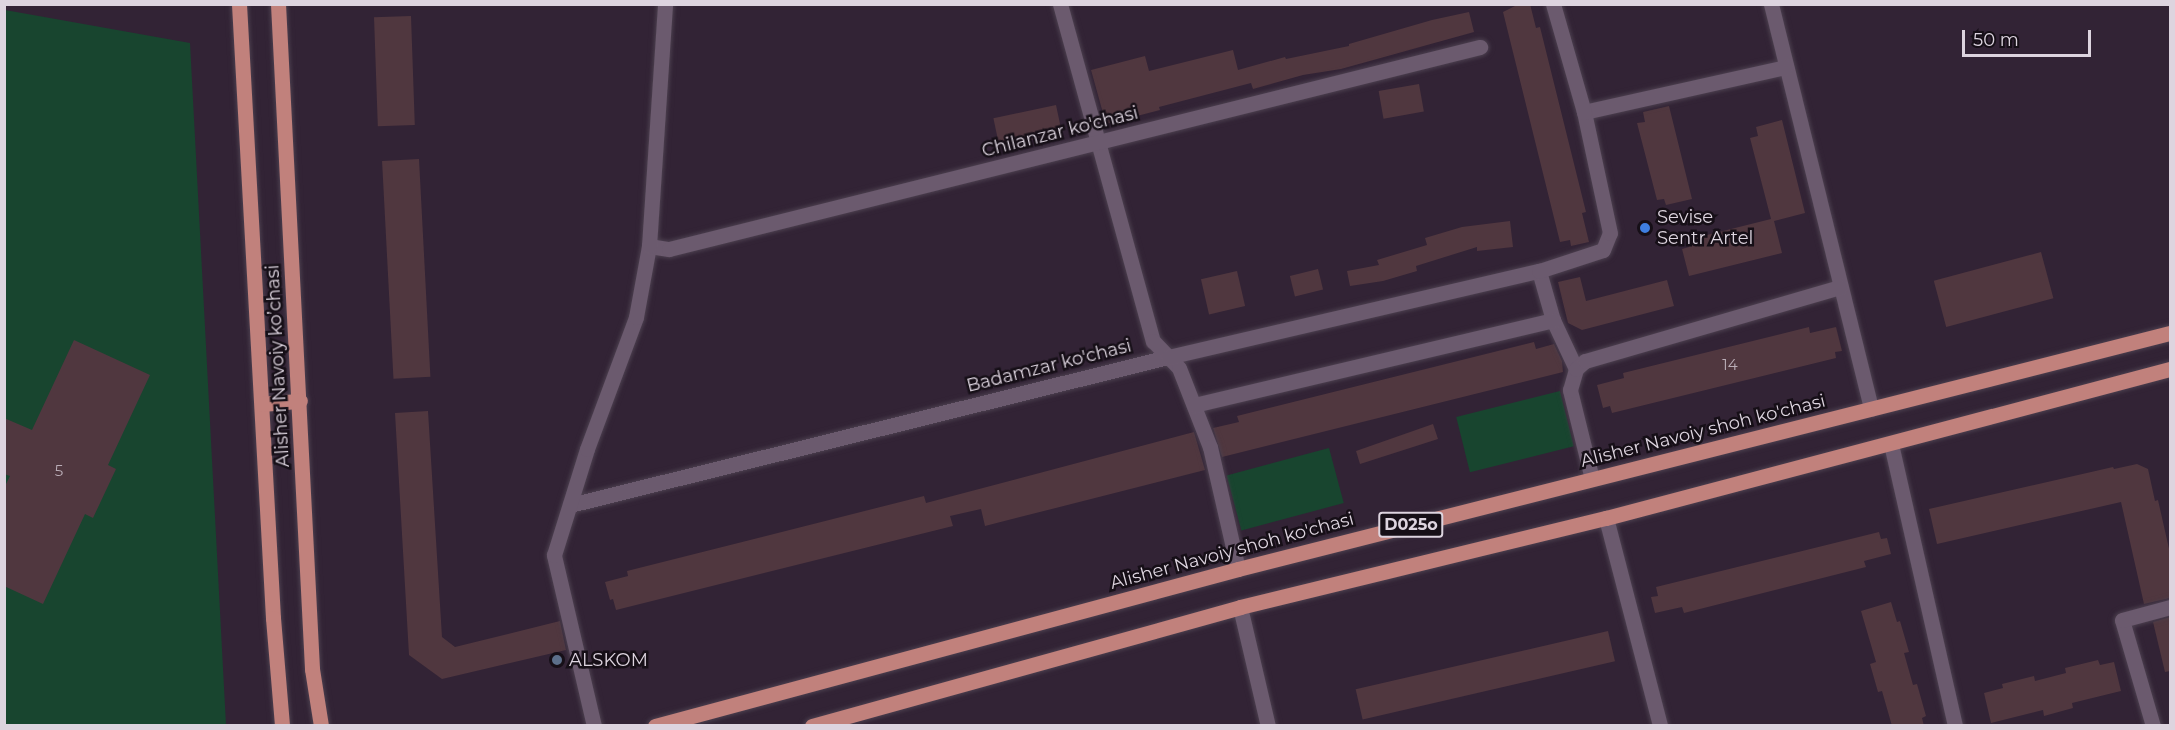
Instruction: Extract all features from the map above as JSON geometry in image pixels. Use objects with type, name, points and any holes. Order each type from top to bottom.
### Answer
[{"type":"main road","name":"Alisher Navoiy ko’chasi","points":[[239,4],[282,726]]},
{"type":"main road","name":"Alisher Navoiy ko’chasi","points":[[279,4],[312,669],[321,726]]},
{"type":"main road","name":"Alisher Navoiy shoh ko'chasi","points":[[655,726],[1238,569],[2170,333]]},
{"type":"main road","name":"D025o","points":[[812,726],[1240,608],[1606,518],[2170,369]]},
{"type":"main road","points":[[262,404],[300,401]]},
{"type":"street","points":[[594,726],[554,555],[587,449],[636,316],[649,246],[665,4]]},
{"type":"street","points":[[1060,4],[1096,143],[1153,341],[1179,368],[1210,447],[1238,569]]},
{"type":"street","name":"Badamzar ko'chasi","points":[[570,505],[1168,357],[1539,271],[1603,250],[1610,233],[1584,112],[1553,4]]},
{"type":"street","points":[[1771,4],[1871,409]]},
{"type":"street","name":"Chilanzar ko'chasi","points":[[649,246],[669,249],[1480,47]]},
{"type":"street","points":[[1584,112],[1786,67]]},
{"type":"street","points":[[1539,271],[1553,320],[1576,369]]},
{"type":"street","points":[[1592,479],[1570,390],[1576,369],[1585,361],[1840,287]]},
{"type":"street","points":[[1194,405],[1553,320]]},
{"type":"street","points":[[1891,444],[1955,726]]},
{"type":"street","points":[[1606,518],[1660,726]]},
{"type":"street","points":[[1240,608],[1268,726]]},
{"type":"street","points":[[2153,726],[2122,620],[2170,608]]},
{"type":"green space","points":[[5,10],[190,43],[226,725],[5,725]]},
{"type":"green space","points":[[1560,391],[1574,446],[1470,472],[1456,417]]},
{"type":"green space","points":[[1329,448],[1344,503],[1241,530],[1227,475]]},
{"type":"building","points":[[1519,4],[1530,4],[1536,28],[1540,27],[1586,212],[1582,213],[1589,242],[1571,246],[1570,240],[1560,242],[1503,12]]},
{"type":"building","points":[[1469,12],[1474,32],[1341,69],[1303,75],[1253,89],[1251,83],[1159,107],[1160,110],[1106,124],[1091,70],[1145,56],[1149,71],[1233,50],[1238,70],[1285,57],[1286,59],[1349,46],[1349,44],[1432,20]]},
{"type":"building","points":[[411,16],[415,125],[378,126],[374,17]]},
{"type":"building","points":[[1419,84],[1424,112],[1383,119],[1379,91]]},
{"type":"building","points":[[1056,105],[1062,133],[999,147],[993,118]]},
{"type":"building","points":[[1669,106],[1692,199],[1666,205],[1664,199],[1657,200],[1637,123],[1645,122],[1643,112]]},
{"type":"building","points":[[1782,120],[1805,213],[1774,221],[1782,253],[1689,276],[1682,249],[1689,247],[1687,240],[1771,219],[1750,138],[1758,136],[1756,127]]},
{"type":"building","points":[[419,159],[430,377],[393,379],[382,161]]},
{"type":"building","points":[[1510,221],[1513,247],[1477,251],[1477,247],[1416,266],[1417,271],[1383,281],[1350,286],[1347,271],[1379,265],[1377,260],[1427,245],[1425,238],[1462,227]]},
{"type":"building","points":[[2041,252],[2053,298],[1946,327],[1934,281]]},
{"type":"building","points":[[1318,269],[1323,289],[1295,296],[1290,276]]},
{"type":"building","points":[[1237,271],[1245,306],[1209,314],[1201,279]]},
{"type":"building","points":[[1580,277],[1586,301],[1667,280],[1674,306],[1582,330],[1568,323],[1558,282]]},
{"type":"building","points":[[1809,327],[1810,333],[1836,327],[1842,351],[1835,352],[1836,358],[1612,413],[1610,406],[1603,408],[1597,385],[1624,378],[1623,373]]},
{"type":"building","points":[[74,340],[150,375],[108,465],[116,469],[93,518],[85,514],[43,604],[4,586],[4,488],[10,476],[4,474],[4,418],[32,430]]},
{"type":"building","points":[[1534,342],[1536,349],[1554,344],[1562,361],[1563,372],[1222,457],[1213,428],[1239,422],[1237,416]]},
{"type":"building","points":[[428,411],[442,637],[455,647],[560,621],[566,650],[442,679],[409,655],[395,413]]},
{"type":"building","points":[[1433,424],[1438,439],[1360,464],[1356,451]]},
{"type":"building","points":[[1194,432],[1205,470],[985,526],[981,509],[950,516],[953,526],[616,610],[613,599],[610,600],[605,582],[628,576],[627,571],[924,496],[926,503]]},
{"type":"building","points":[[2137,464],[2148,469],[2155,501],[2158,500],[2170,553],[2170,598],[2144,604],[2121,502],[1937,544],[1929,509],[2113,467],[2114,469]]},
{"type":"building","points":[[1879,532],[1881,539],[1887,538],[1891,554],[1864,561],[1866,567],[1684,613],[1682,607],[1655,613],[1651,597],[1658,596],[1656,587]]},
{"type":"building","points":[[1891,602],[1897,622],[1900,621],[1909,652],[1904,653],[1913,685],[1917,684],[1926,716],[1922,718],[1924,726],[1892,726],[1882,691],[1878,692],[1870,664],[1876,662],[1861,611]]},
{"type":"building","points":[[2170,617],[2170,671],[2165,672],[2153,622]]},
{"type":"building","points":[[1608,631],[1615,661],[1363,719],[1356,689]]},
{"type":"building","points":[[2098,660],[2100,665],[2114,662],[2121,691],[2072,703],[2073,708],[2044,716],[2043,710],[1991,723],[1984,693],[2003,688],[2002,684],[2034,676],[2035,681],[2066,673],[2065,668]]},
{"type":"place","name":"Sevise Sentr Artel","points":[[1645,228]]},
{"type":"place","name":"ALSKOM","points":[[557,660]]}]
